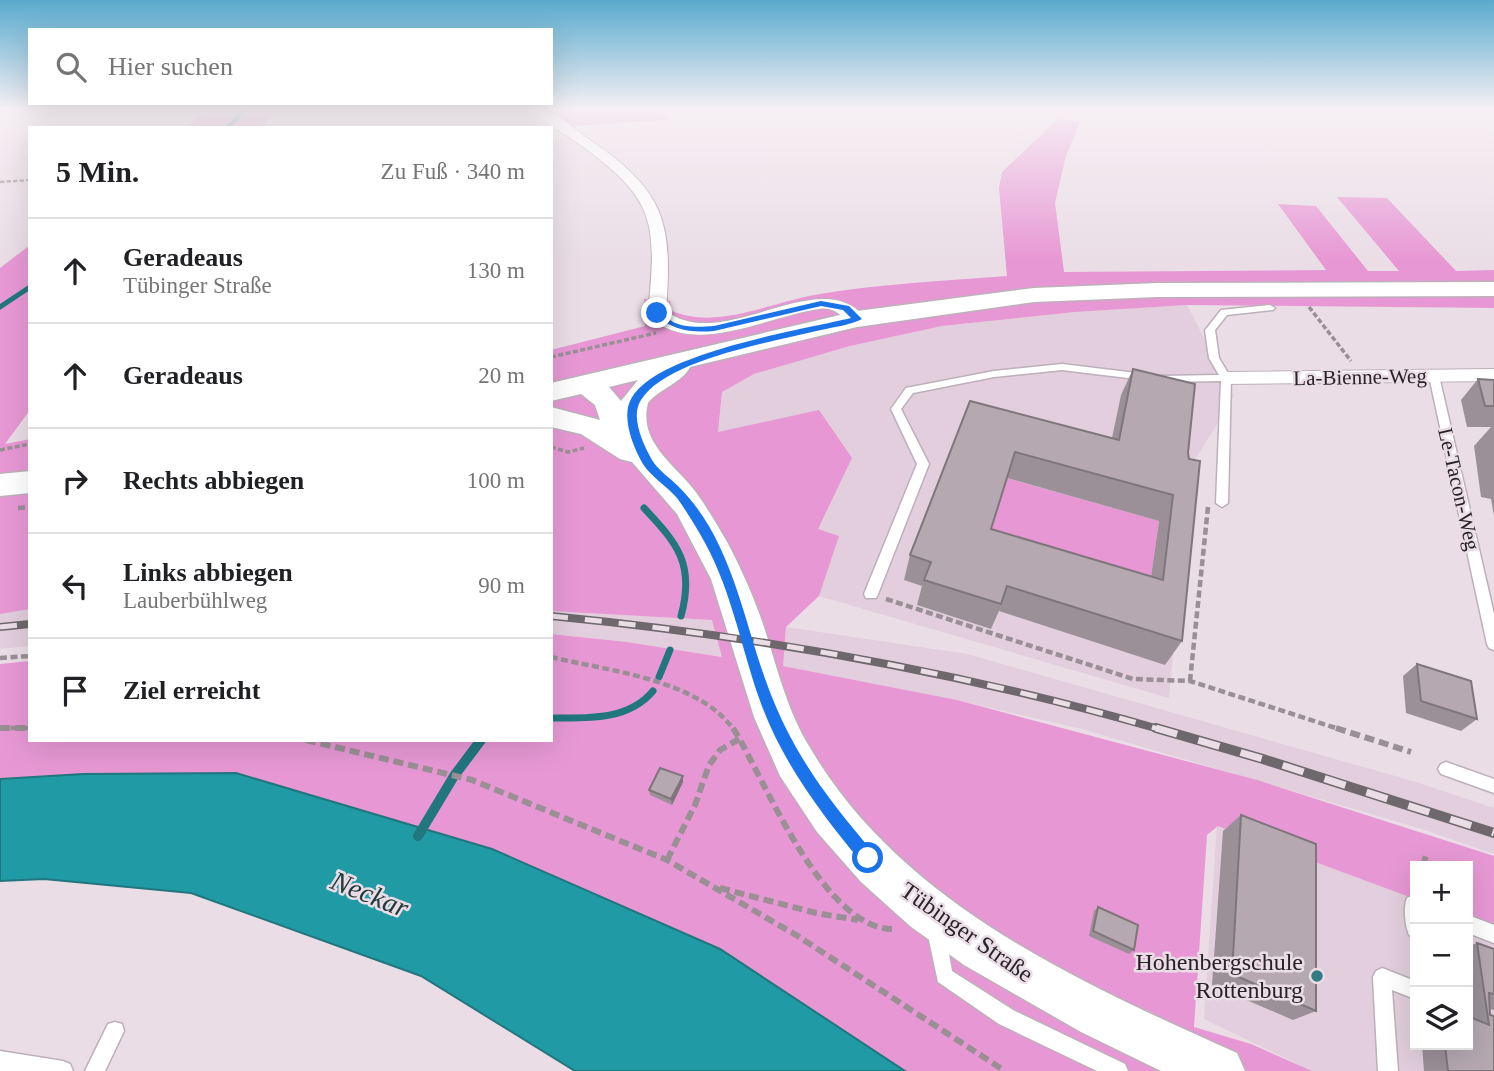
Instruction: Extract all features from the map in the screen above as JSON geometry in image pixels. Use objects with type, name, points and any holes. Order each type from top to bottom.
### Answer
[{"type":"main road","points":[[553,392],[857,319],[946,304],[1048,294],[1185,290],[1486,291]]},
{"type":"main road","points":[[648,463],[631,418],[635,399],[651,384],[695,359]]},
{"type":"main road","points":[[585,384],[579,407],[591,427]]},
{"type":"main road","name":"Tübinger Straße","points":[[585,384],[607,401],[618,426],[648,463],[680,495],[711,545],[729,580],[767,700],[794,761],[826,808],[868,858],[933,914],[1047,988],[1219,1071]]},
{"type":"main road","name":"Tübinger Straße","points":[[553,418],[591,427],[648,463]]},
{"type":"main road","points":[[0,485],[28,482]]},
{"type":"street","points":[[606,159],[624,172],[644,194],[654,215],[662,266],[657,313],[672,325],[696,330],[714,329],[821,303],[846,308],[857,319]]},
{"type":"street","name":"La-Bienne-Weg","points":[[1226,378],[1494,375]]},
{"type":"lane","points":[[1222,503],[1226,378],[1214,358],[1210,330],[1224,313],[1270,308]]},
{"type":"lane","points":[[871,594],[923,464],[897,409],[910,390],[994,374],[1062,367],[1161,379],[1226,378]]},
{"type":"lane","name":"Le-Tacon-Weg","points":[[1434,376],[1494,644]]},
{"type":"lane","points":[[1446,769],[1494,786]]},
{"type":"lane","points":[[933,914],[944,976],[1006,1017],[1118,1071]]},
{"type":"lane","points":[[1473,926],[1494,934]]},
{"type":"lane","points":[[1388,1071],[1382,977],[1410,988]]},
{"type":"lane","points":[[95,1071],[115,1031]]},
{"type":"lane","points":[[0,1061],[62,1071]]},
{"type":"path","points":[[0,182],[28,180]]},
{"type":"path","points":[[1305,301],[1363,377]]},
{"type":"path","points":[[553,357],[657,333],[672,325]]},
{"type":"path","points":[[0,450],[28,444]]},
{"type":"path","points":[[1190,681],[1208,499],[1222,503]]},
{"type":"path","points":[[871,594],[1133,679],[1190,681],[1411,752]]},
{"type":"path","points":[[0,658],[28,656]]},
{"type":"path","points":[[553,658],[698,698],[719,712],[739,739],[799,851],[828,888],[859,920]]},
{"type":"path","points":[[0,728],[28,728]]},
{"type":"path","points":[[667,860],[695,805],[709,765],[720,750],[739,739]]},
{"type":"path","points":[[314,742],[471,780],[667,860],[796,935],[1005,1071]]},
{"type":"path","points":[[1424,861],[1426,855]]},
{"type":"path","points":[[711,886],[816,914],[859,920],[888,930],[912,927],[933,914]]},
{"type":"shaded area","points":[[1016,159],[1065,159],[1055,203],[1064,272],[1326,270],[1278,204],[1316,206],[1368,271],[1399,271],[1337,197],[1387,198],[1456,271],[1494,270],[1494,308],[1187,305],[1075,312],[942,326],[850,346],[754,374],[722,392],[718,432],[819,410],[852,458],[818,529],[839,536],[819,596],[786,627],[783,666],[957,700],[1257,780],[1494,856],[1494,929],[1473,921],[1473,861],[1410,861],[1410,897],[1218,826],[1207,835],[1194,1027],[1251,1044],[1312,1071],[905,1071],[720,949],[492,849],[236,773],[83,774],[0,779],[0,664],[28,661],[28,742],[553,742],[553,634],[627,642],[722,657],[712,620],[553,611],[553,349],[645,326],[644,299],[670,301],[672,311],[707,318],[743,313],[838,291],[1007,276],[999,188],[1002,172]]},
{"type":"shaded area","points":[[28,247],[28,413],[5,444],[28,439],[28,609],[0,614],[0,268]]},
{"type":"shaded area","points":[[1187,305],[1234,396],[1190,468],[1169,698],[819,596],[780,563],[718,432],[722,392],[754,374],[850,346],[942,326],[1075,312]]},
{"type":"shaded area","points":[[1006,478],[1159,521],[1147,605],[982,554]]},
{"type":"shaded area","points":[[28,609],[28,646],[0,649],[0,614]]},
{"type":"shaded area","points":[[553,611],[713,620],[786,636],[786,627],[967,654],[1416,782],[1494,808],[1494,854],[1422,829],[1082,729],[957,700],[783,666],[783,658],[723,657],[627,642],[553,634]]},
{"type":"shaded area","points":[[1217,825],[1410,872],[1410,1050],[1473,1050],[1473,896],[1494,904],[1494,1071],[1312,1071],[1204,1019]]},
{"type":"water","name":"Neckar","points":[[236,773],[492,849],[720,949],[905,1071],[575,1071],[421,976],[191,893],[44,879],[0,881],[0,779],[83,774]]},
{"type":"building","points":[[1133,369],[1195,384],[1188,453],[1189,459],[1200,461],[1182,641],[1007,586],[1001,604],[924,580],[931,562],[910,555],[970,401],[1119,440]],"holes":[[[1015,452],[1173,495],[1163,580],[991,529]]]},
{"type":"building","points":[[1478,379],[1494,380],[1494,406],[1485,406]]},
{"type":"building","points":[[1417,664],[1471,681],[1477,719],[1421,701]]},
{"type":"building","points":[[660,768],[683,776],[671,799],[649,790]]},
{"type":"building","points":[[1241,815],[1316,844],[1316,1011],[1232,974]]},
{"type":"building","points":[[1098,907],[1138,925],[1134,950],[1093,931]]},
{"type":"building","points":[[1477,943],[1494,949],[1494,994],[1489,993],[1490,1015],[1494,1016],[1494,1071],[1448,1071],[1446,1050],[1473,1050],[1473,1018],[1489,1025]]},
{"type":"waterway","points":[[0,307],[28,288]]},
{"type":"waterway","points":[[644,508],[666,533],[680,556],[686,583],[681,616]]},
{"type":"waterway","points":[[659,677],[670,650]]},
{"type":"waterway","points":[[553,718],[619,713],[643,701],[653,691]]},
{"type":"waterway","points":[[418,836],[454,776],[480,742]]},
{"type":"railway","points":[[553,616],[706,634],[859,659],[1011,691],[1162,730]]},
{"type":"railway","points":[[0,627],[28,624]]},
{"type":"railway","points":[[1156,728],[1263,759],[1494,833]]},
{"type":"place","name":"Hohenbergschule Rottenburg","points":[[1317,976]]},
{"type":"route","points":[[657,313],[672,325],[696,330],[714,329],[821,303],[846,308],[857,319],[695,359],[651,384],[635,399],[631,418],[648,463],[680,495],[705,533],[729,580],[767,700],[794,761],[826,808],[868,858]]}]
